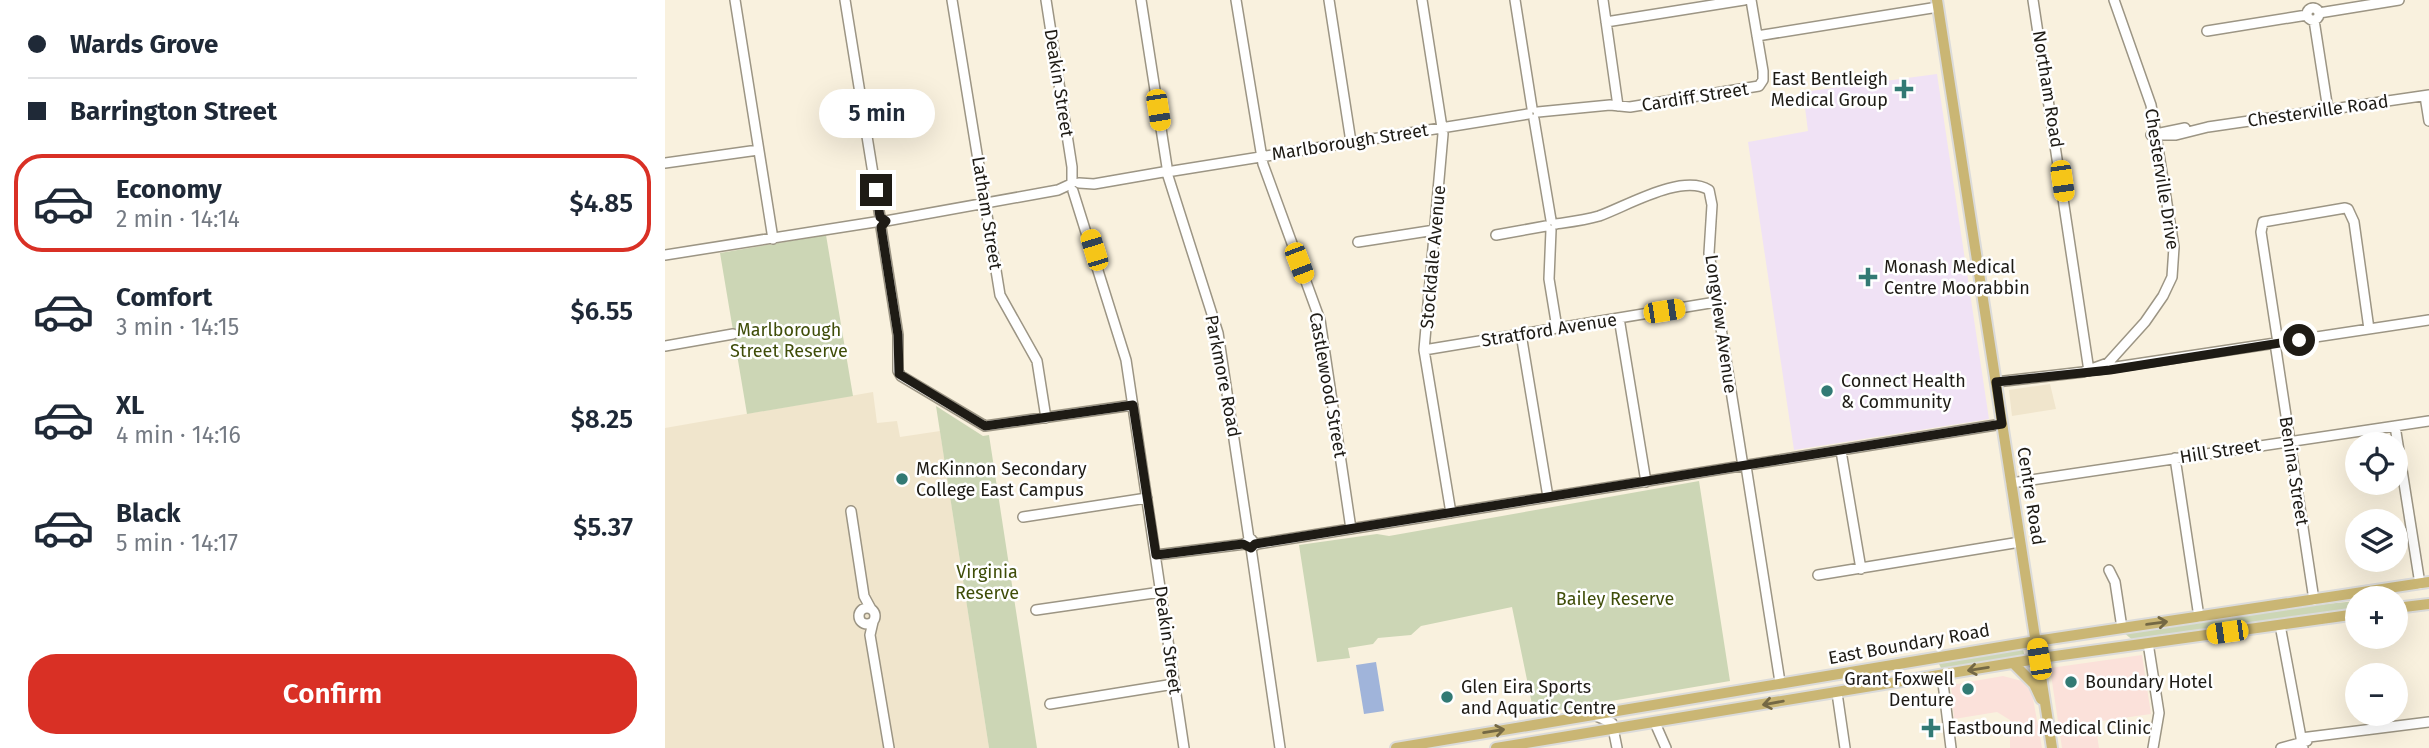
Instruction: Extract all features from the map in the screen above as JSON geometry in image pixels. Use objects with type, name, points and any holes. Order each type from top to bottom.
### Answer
[{"type":"main road","name":"Centre Road","points":[[1938,3],[2052,748]]},
{"type":"main road","name":"East Boundary Road","points":[[1396,748],[2036,641],[2345,597]]},
{"type":"main road","points":[[2408,607],[2429,604]]},
{"type":"main road","name":"East Boundary Road","points":[[1496,748],[1532,745],[2013,663],[2345,616]]},
{"type":"main road","points":[[2097,632],[2119,635],[2132,646]]},
{"type":"main road","points":[[2076,635],[2079,645],[2092,651]]},
{"type":"main road","points":[[1921,660],[1935,663],[1942,675]]},
{"type":"main road","points":[[2013,663],[2034,684],[2046,709]]},
{"type":"street","points":[[734,0],[773,239]]},
{"type":"street","points":[[845,0],[881,222],[898,352],[898,371],[901,376],[980,425],[991,427],[1133,405]]},
{"type":"street","name":"Latham Street","points":[[952,0],[1000,295],[1037,361],[1046,418]]},
{"type":"street","name":"Deakin Street","points":[[1046,0],[1075,187],[1126,360],[1184,748]]},
{"type":"street","name":"Parkmore Road","points":[[1140,0],[1168,172],[1218,333],[1280,748]]},
{"type":"street","name":"Castlewood Street","points":[[1236,0],[1261,157],[1320,320],[1351,529]]},
{"type":"street","points":[[1329,0],[1351,142]]},
{"type":"street","name":"Stockdale Avenue","points":[[1422,0],[1442,127],[1424,350],[1451,513]]},
{"type":"street","points":[[1515,0],[1551,225],[1549,279],[1557,328]]},
{"type":"street","points":[[1603,0],[1618,106]]},
{"type":"street","points":[[1607,22],[1744,0]]},
{"type":"street","points":[[1751,0],[1757,36],[1938,3]]},
{"type":"street","name":"Northam Road","points":[[2033,0],[2090,368]]},
{"type":"street","name":"Chesterville Drive","points":[[2090,368],[2113,356],[2160,294],[2170,268],[2170,247],[2146,85],[2112,0]]},
{"type":"street","points":[[2207,31],[2313,11],[2399,0]]},
{"type":"street","points":[[2313,11],[2328,110]]},
{"type":"street","name":"Cardiff Street","points":[[1533,113],[1630,107],[1757,87],[1763,76],[1757,36]]},
{"type":"street","points":[[2427,95],[2429,121]]},
{"type":"street","name":"Chesterville Road","points":[[2154,135],[2427,95]]},
{"type":"street","name":"Marlborough Street","points":[[665,255],[881,222],[985,202],[1533,113]]},
{"type":"street","points":[[665,163],[758,150]]},
{"type":"street","name":"Longview Avenue","points":[[1551,225],[1596,217],[1663,190],[1703,186],[1712,196],[1709,253],[1780,682]]},
{"type":"street","name":"Benina Street","points":[[2314,600],[2261,232],[2263,222],[2345,208],[2354,222],[2369,329]]},
{"type":"street","points":[[1496,235],[1551,225]]},
{"type":"street","points":[[1358,242],[1435,229]]},
{"type":"street","name":"Stratford Avenue","points":[[1424,350],[1716,303]]},
{"type":"street","points":[[1619,318],[1646,482]]},
{"type":"street","points":[[1996,382],[2090,368],[2102,371],[2429,320]]},
{"type":"street","points":[[665,345],[733,334]]},
{"type":"street","points":[[1521,334],[1548,497]]},
{"type":"street","points":[[2113,356],[2132,365]]},
{"type":"street","points":[[2113,356],[2121,366]]},
{"type":"street","name":"Hill Street","points":[[2011,483],[2429,421]]},
{"type":"street","points":[[1156,555],[1351,529],[2002,424]]},
{"type":"street","points":[[2395,426],[2424,583]]},
{"type":"street","points":[[1842,450],[1861,569]]},
{"type":"street","points":[[2175,458],[2199,617]]},
{"type":"street","points":[[1023,517],[1147,498]]},
{"type":"street","points":[[851,510],[866,610],[860,617],[868,622],[889,748]]},
{"type":"street","points":[[1818,575],[2020,542]]},
{"type":"street","points":[[2109,570],[2115,582],[2122,628]]},
{"type":"street","points":[[1036,610],[1161,592]]},
{"type":"street","points":[[2283,624],[2302,744]]},
{"type":"street","points":[[2148,643],[2159,713],[2153,748]]},
{"type":"street","points":[[1942,675],[1941,688],[1951,748]]},
{"type":"street","points":[[1928,677],[1941,688]]},
{"type":"street","points":[[1050,704],[1174,684]]},
{"type":"street","points":[[1837,693],[1845,748]]},
{"type":"street","points":[[1594,715],[1612,723],[1617,748]]},
{"type":"street","points":[[2280,748],[2322,737],[2429,722]]},
{"type":"street","points":[[1655,723],[1667,748]]},
{"type":"street","points":[[1528,725],[1532,745]]},
{"type":"shaded area","name":"Monash Medical Centre Moorabbin","points":[[1937,74],[1989,419],[1794,450],[1748,142],[1808,131],[1803,92]]},
{"type":"shaded area","points":[[2050,384],[2056,409],[2012,416],[2009,390]]},
{"type":"shaded area","points":[[873,392],[877,423],[897,421],[900,437],[940,431],[989,748],[665,748],[665,428]]},
{"type":"shaded area","points":[[2142,655],[2151,714],[2095,722],[2099,748],[2062,748],[2050,668]]},
{"type":"shaded area","points":[[2003,676],[2022,681],[2032,693],[2042,748],[2010,748],[2010,720],[1997,712],[1954,719],[1951,685]]},
{"type":"green space","name":"Marlborough Street Reserve","points":[[826,235],[853,396],[747,414],[720,253]]},
{"type":"green space","name":"Virginia Reserve","points":[[936,406],[983,436],[989,435],[1037,748],[989,748]]},
{"type":"green space","name":"Bailey Reserve","points":[[1699,481],[1730,681],[1534,714],[1512,607],[1421,626],[1411,635],[1378,638],[1373,644],[1348,648],[1350,658],[1317,662],[1299,545],[1377,534],[1389,536]]},
{"type":"green space","points":[[2345,602],[2345,611],[2135,642],[2123,632],[2273,609]]},
{"type":"green space","points":[[2023,649],[2025,658],[1942,670],[1938,662]]},
{"type":"water","points":[[1376,662],[1384,711],[1364,714],[1356,665]]},
{"type":"place","name":"East Bentleigh Medical Group","points":[[1904,89]]},
{"type":"place","name":"Monash Medical Centre Moorabbin","points":[[1868,277]]},
{"type":"place","name":"Connect Health & Community","points":[[1827,391]]},
{"type":"place","name":"McKinnon Secondary College East Campus","points":[[902,479]]},
{"type":"place","name":"Boundary Hotel","points":[[2071,682]]},
{"type":"place","name":"Grant Foxwell Denture","points":[[1968,689]]},
{"type":"place","name":"Glen Eira Sports and Aquatic Centre","points":[[1447,697]]},
{"type":"place","name":"Eastbound Medical Clinic","points":[[1931,728]]},
{"type":"route","points":[[876,190],[880,217],[886,221],[881,227],[898,335],[899,374],[980,425],[991,427],[1133,405],[1156,555],[1243,544],[1251,548],[1255,544],[2002,424],[1996,382],[2005,383],[2094,369],[2110,370],[2121,366],[2299,340]]}]
